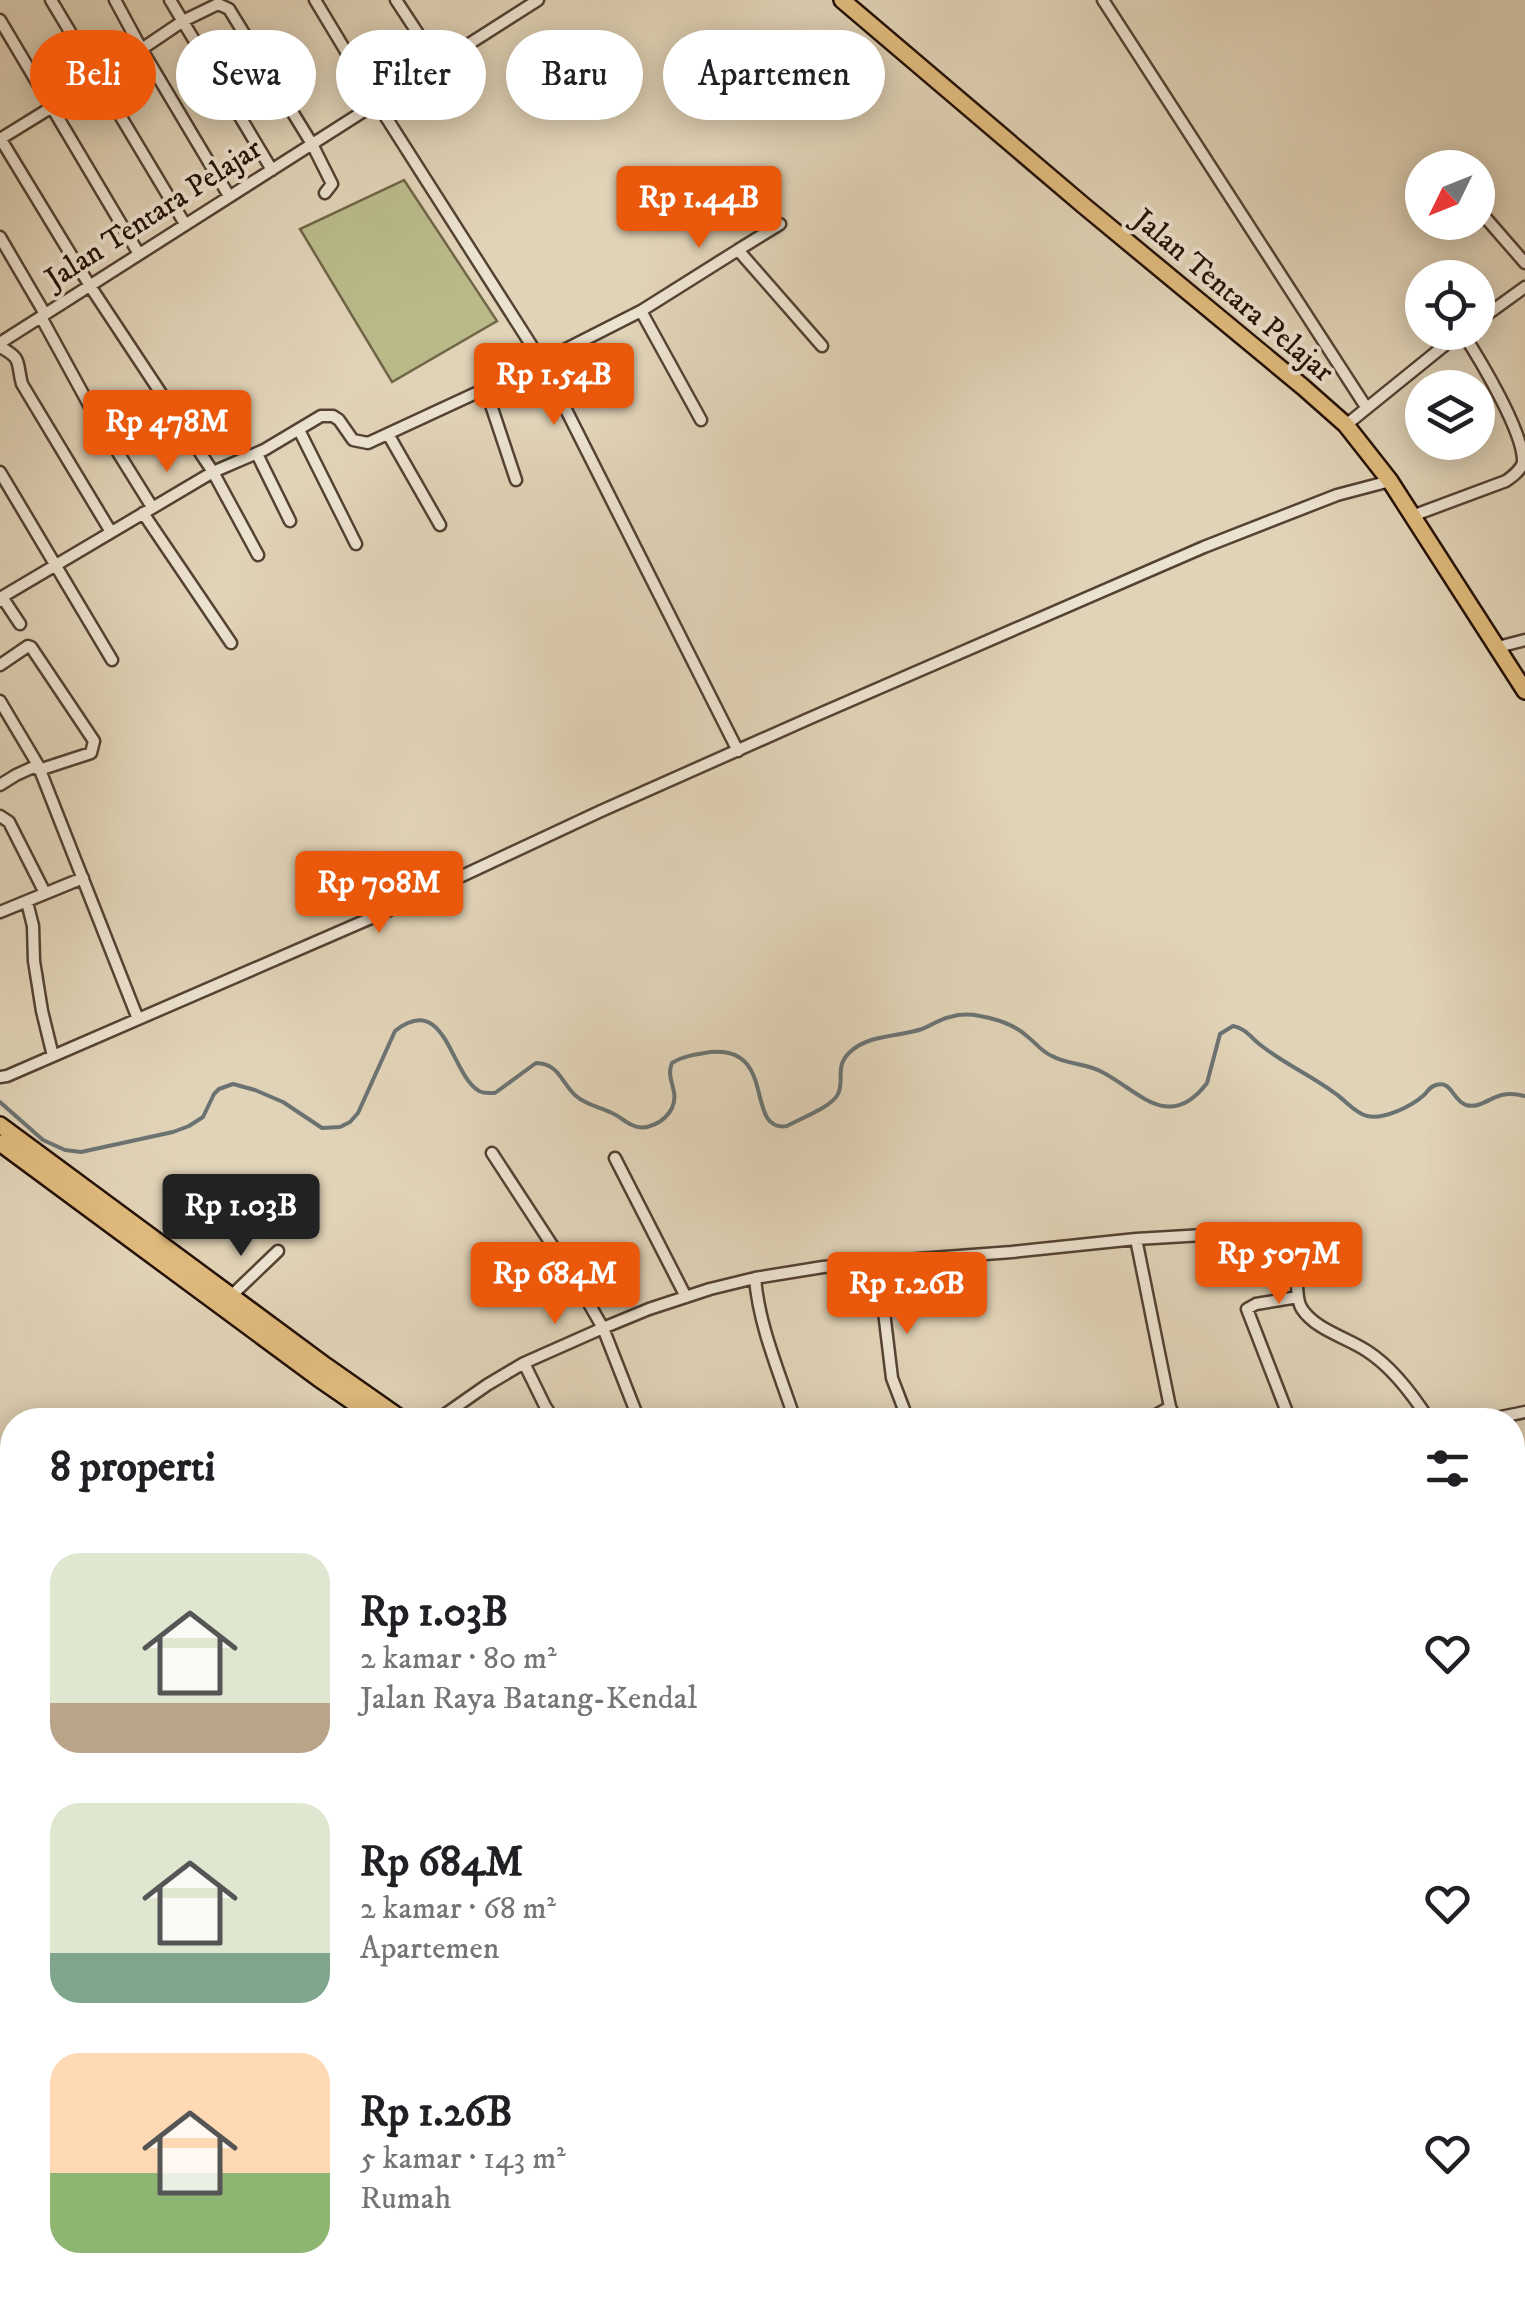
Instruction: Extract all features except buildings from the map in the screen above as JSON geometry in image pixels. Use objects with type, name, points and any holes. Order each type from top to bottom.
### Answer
[{"type":"highway","name":"Jalan Tentara Pelajar","points":[[842,0],[1346,426],[1390,481],[1525,691]]},
{"type":"highway","points":[[0,1125],[386,1408]]},
{"type":"highway","points":[[0,1143],[362,1408]]},
{"type":"street","points":[[52,0],[70,30]]},
{"type":"street","points":[[114,0],[131,30]]},
{"type":"street","points":[[170,0],[272,170]]},
{"type":"street","points":[[315,0],[336,35]]},
{"type":"street","points":[[396,0],[416,30]]},
{"type":"street","name":"Jalan Tentara Pelajar","points":[[486,33],[538,0]]},
{"type":"street","points":[[1102,0],[1366,407]]},
{"type":"street","points":[[156,40],[218,4],[229,9],[312,144],[332,184],[325,193]]},
{"type":"street","points":[[0,20],[30,70]]},
{"type":"street","points":[[156,73],[229,196]]},
{"type":"street","points":[[30,120],[0,138],[90,286],[213,472],[258,555]]},
{"type":"street","points":[[60,120],[139,254]]},
{"type":"street","points":[[124,120],[185,224]]},
{"type":"street","name":"Jalan Tentara Pelajar","points":[[0,345],[350,120]]},
{"type":"street","points":[[388,120],[542,362],[738,750]]},
{"type":"street","points":[[20,624],[1,599],[213,472],[257,454],[327,414],[340,420],[353,440],[368,444],[642,311],[780,224]]},
{"type":"street","points":[[1495,229],[1525,263]]},
{"type":"street","points":[[0,237],[148,510],[231,642]]},
{"type":"street","points":[[738,250],[822,346]]},
{"type":"street","points":[[1495,309],[1524,288]]},
{"type":"street","points":[[642,311],[701,420]]},
{"type":"street","points":[[0,345],[14,354],[22,384],[111,532]]},
{"type":"street","points":[[1346,426],[1439,350]]},
{"type":"street","points":[[1412,516],[1506,481],[1524,464],[1522,436],[1474,350]]},
{"type":"street","points":[[486,390],[516,480]]},
{"type":"street","points":[[299,430],[356,544]]},
{"type":"street","points":[[388,434],[440,526]]},
{"type":"street","points":[[257,454],[290,521]]},
{"type":"street","points":[[0,472],[112,660]]},
{"type":"street","points":[[0,1077],[385,912],[738,750],[1204,546],[1337,494],[1390,481]]},
{"type":"street","points":[[1498,647],[1525,640]]},
{"type":"street","points":[[0,665],[32,647],[94,741],[91,753],[16,774],[0,785]]},
{"type":"street","points":[[0,701],[4,717],[38,767],[138,1019]]},
{"type":"street","points":[[0,816],[9,822],[44,894]]},
{"type":"street","points":[[0,842],[15,834]]},
{"type":"street","points":[[0,912],[84,878]]},
{"type":"street","points":[[27,902],[42,1011],[53,1056]]},
{"type":"street","points":[[492,1154],[603,1328],[634,1408]]},
{"type":"street","points":[[615,1158],[686,1297]]},
{"type":"street","points":[[454,1408],[524,1363],[648,1308],[756,1278],[823,1267],[1272,1231],[1283,1244],[1294,1269],[1298,1301],[1304,1313],[1369,1352],[1398,1378],[1420,1408]]},
{"type":"street","points":[[1136,1239],[1170,1407]]},
{"type":"street","points":[[231,1296],[278,1252]]},
{"type":"street","points":[[878,1262],[892,1378],[903,1408]]},
{"type":"street","points":[[756,1278],[757,1300],[791,1408]]},
{"type":"street","points":[[1285,1408],[1246,1309],[1298,1297]]},
{"type":"street","points":[[524,1363],[545,1408]]},
{"type":"green space","points":[[404,180],[497,321],[392,382],[300,229]]},
{"type":"waterway","points":[[0,1102],[43,1140],[81,1152],[189,1126],[203,1117],[219,1089],[233,1084],[283,1102],[322,1128],[340,1127],[358,1113],[395,1031],[412,1021],[426,1021],[436,1028],[469,1082],[479,1091],[495,1093],[536,1063],[544,1064],[555,1070],[580,1099],[637,1127],[655,1124],[672,1108],[672,1063],[711,1052],[732,1054],[745,1062],[753,1075],[766,1117],[774,1125],[787,1126],[835,1099],[842,1063],[858,1046],[965,1015],[1006,1023],[1048,1054],[1096,1069],[1141,1097],[1167,1107],[1193,1098],[1207,1083],[1220,1034],[1233,1026],[1367,1116],[1397,1111],[1441,1084],[1471,1106],[1505,1094],[1525,1096]]}]
